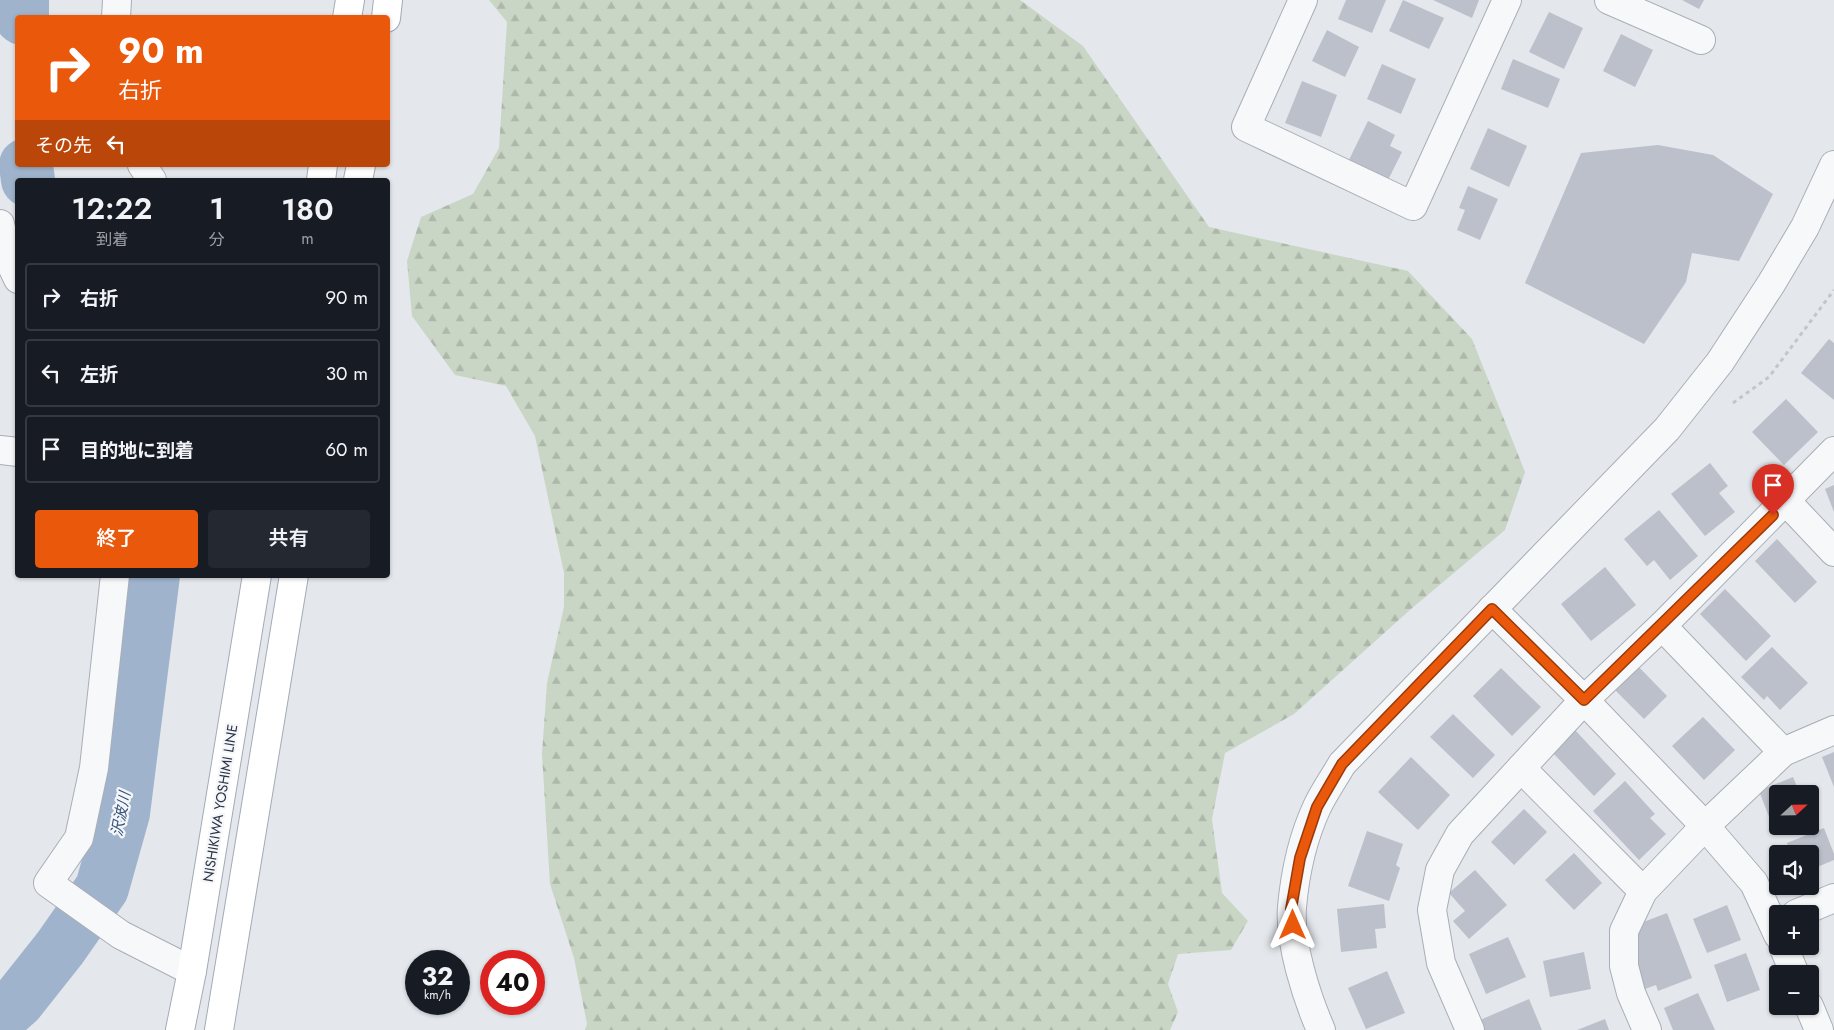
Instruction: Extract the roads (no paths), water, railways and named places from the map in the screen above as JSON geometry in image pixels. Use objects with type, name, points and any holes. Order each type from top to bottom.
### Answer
[{"type":"main road","points":[[348,15],[350,0]]},
{"type":"main road","points":[[386,15],[388,0]]},
{"type":"main road","name":"NISHIKIWA YOSHIMI LINE","points":[[180,1030],[192,971],[257,578]]},
{"type":"main road","points":[[219,1030],[294,578]]},
{"type":"street","points":[[116,15],[117,0]]},
{"type":"street","points":[[1303,0],[1246,127],[1413,206],[1507,0]]},
{"type":"street","points":[[1609,0],[1701,40]]},
{"type":"street","points":[[1321,1030],[1312,1010],[1297,956],[1291,909],[1300,858],[1317,807],[1342,764],[1667,429],[1720,362],[1771,284],[1805,227],[1834,165]]},
{"type":"street","points":[[143,167],[151,178]]},
{"type":"street","points":[[0,224],[8,258],[15,273]]},
{"type":"street","points":[[0,450],[15,452]]},
{"type":"street","points":[[1470,1030],[1441,963],[1432,910],[1440,870],[1460,834],[1584,700],[1662,626],[1834,451]]},
{"type":"street","points":[[1786,501],[1834,552]]},
{"type":"street","points":[[115,578],[94,768],[79,838],[48,883],[121,935],[192,971]]},
{"type":"street","points":[[1492,609],[1584,700],[1705,826],[1754,883],[1769,908]]},
{"type":"street","points":[[1662,626],[1783,752]]},
{"type":"street","points":[[1647,1030],[1631,993],[1624,966],[1624,931],[1643,891],[1705,826],[1783,752],[1834,730]]},
{"type":"street","points":[[1521,768],[1643,891]]},
{"type":"street","points":[[1819,906],[1834,898]]},
{"type":"street","points":[[1813,1015],[1819,1030]]},
{"type":"waterway","name":"沢波川","points":[[22,0],[22,15]]},
{"type":"waterway","name":"沢波川","points":[[26,167],[28,178]]},
{"type":"waterway","name":"沢波川","points":[[0,1017],[18,1001],[60,948],[102,888],[123,813],[153,578]]}]
